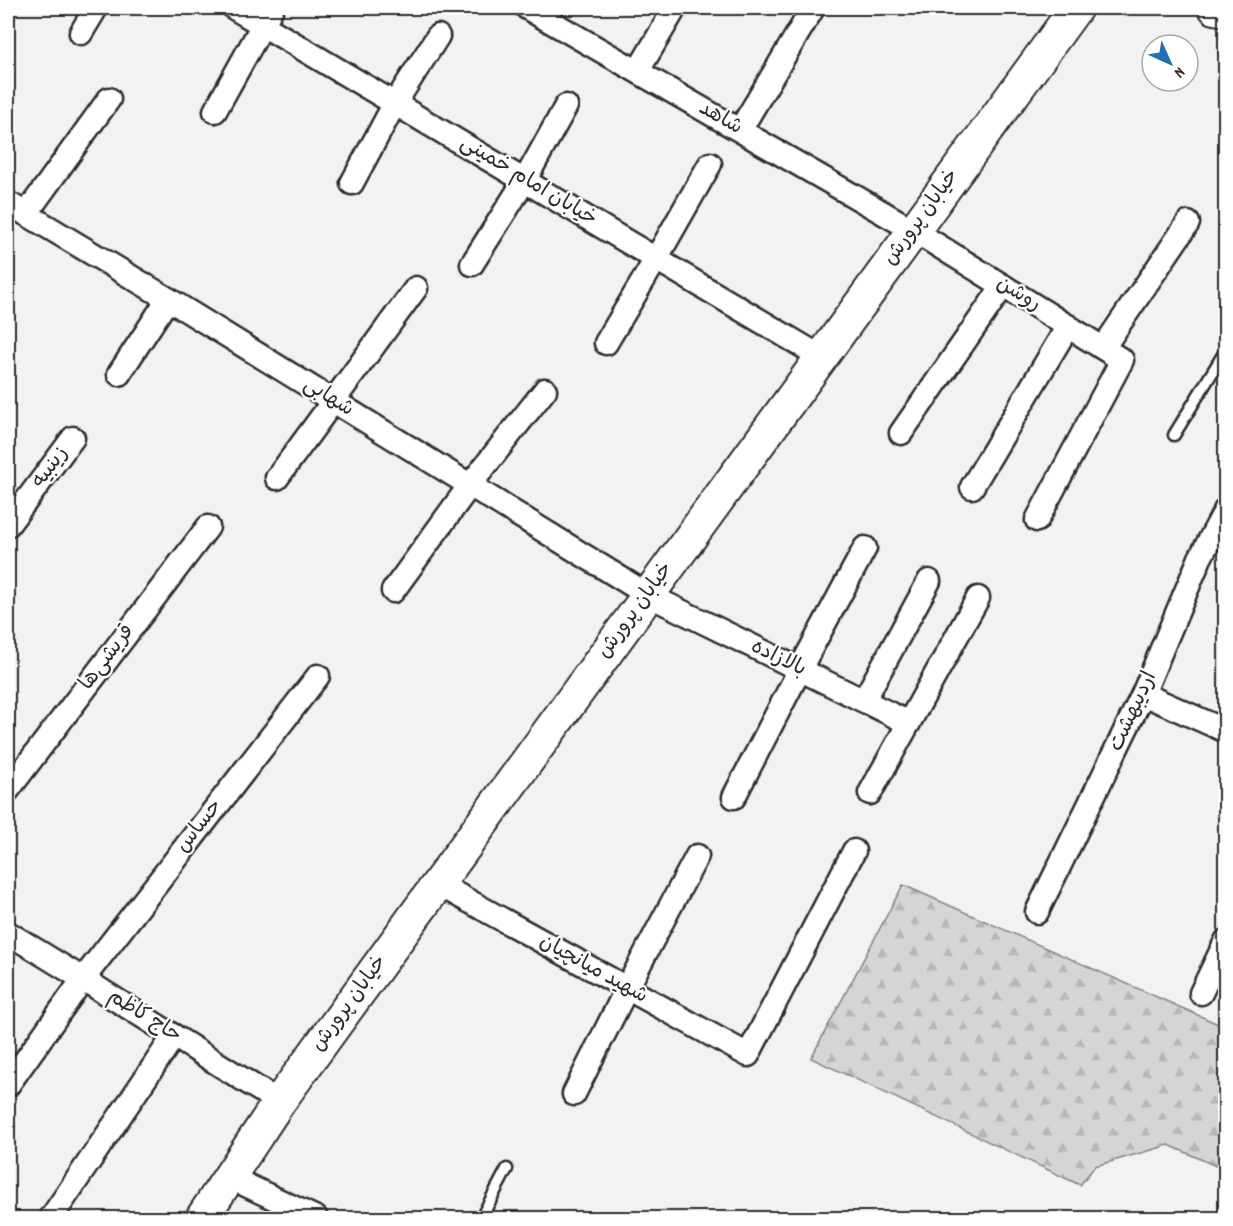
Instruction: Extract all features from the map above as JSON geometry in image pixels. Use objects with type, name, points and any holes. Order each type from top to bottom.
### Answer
[{"type":"main road","name":"خیابان پرورش","points":[[202,1218],[279,1102],[1075,8]]},
{"type":"main road","points":[[1215,8],[1226,10]]},
{"type":"street","points":[[81,33],[96,8]]},
{"type":"street","name":"خیابان امام خمینی","points":[[234,8],[267,16],[395,103],[821,357]]},
{"type":"street","name":"شاهد","points":[[527,8],[913,230]]},
{"type":"street","points":[[638,71],[675,8]]},
{"type":"street","points":[[741,130],[813,8]]},
{"type":"street","points":[[215,111],[267,16]]},
{"type":"street","points":[[352,183],[395,103],[438,36]]},
{"type":"street","points":[[17,209],[109,99]]},
{"type":"street","points":[[472,264],[525,180],[566,106]]},
{"type":"street","points":[[606,343],[710,164]]},
{"type":"street","name":"شهابی","points":[[17,209],[168,299],[648,595]]},
{"type":"street","points":[[1103,348],[1188,223]]},
{"type":"street","name":"روشن","points":[[913,230],[1122,360],[1037,520]]},
{"type":"street","points":[[901,434],[1003,286]]},
{"type":"street","points":[[277,478],[416,288]]},
{"type":"street","points":[[120,374],[168,299]]},
{"type":"street","points":[[972,487],[1068,326]]},
{"type":"street","points":[[393,591],[470,485],[545,390]]},
{"type":"street","name":"زینبیه","points":[[8,525],[73,438]]},
{"type":"street","name":"اردیبهشت","points":[[1036,912],[1143,694],[1200,558],[1226,508]]},
{"type":"street","name":"قریشی‌ها","points":[[8,790],[208,527]]},
{"type":"street","points":[[734,797],[865,548]]},
{"type":"street","points":[[864,700],[929,581]]},
{"type":"street","name":"بالازاده","points":[[648,595],[909,723]]},
{"type":"street","points":[[870,793],[978,598]]},
{"type":"street","name":"حساس","points":[[8,1085],[83,979],[318,676]]},
{"type":"street","points":[[1143,694],[1226,731]]},
{"type":"street","name":"شهید میانچیان","points":[[438,884],[748,1055],[854,851]]},
{"type":"street","points":[[574,1094],[697,856]]},
{"type":"street","name":"حاج کاظم","points":[[8,933],[279,1102]]},
{"type":"street","points":[[1201,993],[1226,941]]},
{"type":"street","points":[[51,1218],[174,1036]]},
{"type":"street","points":[[229,1177],[316,1218]]},
{"type":"lane","points":[[1174,435],[1226,350]]},
{"type":"lane","points":[[481,1218],[507,1169]]},
{"type":"green space","points":[[903,885],[1225,1027],[1225,1170],[1169,1145],[1095,1166],[1080,1185],[811,1058]]}]
